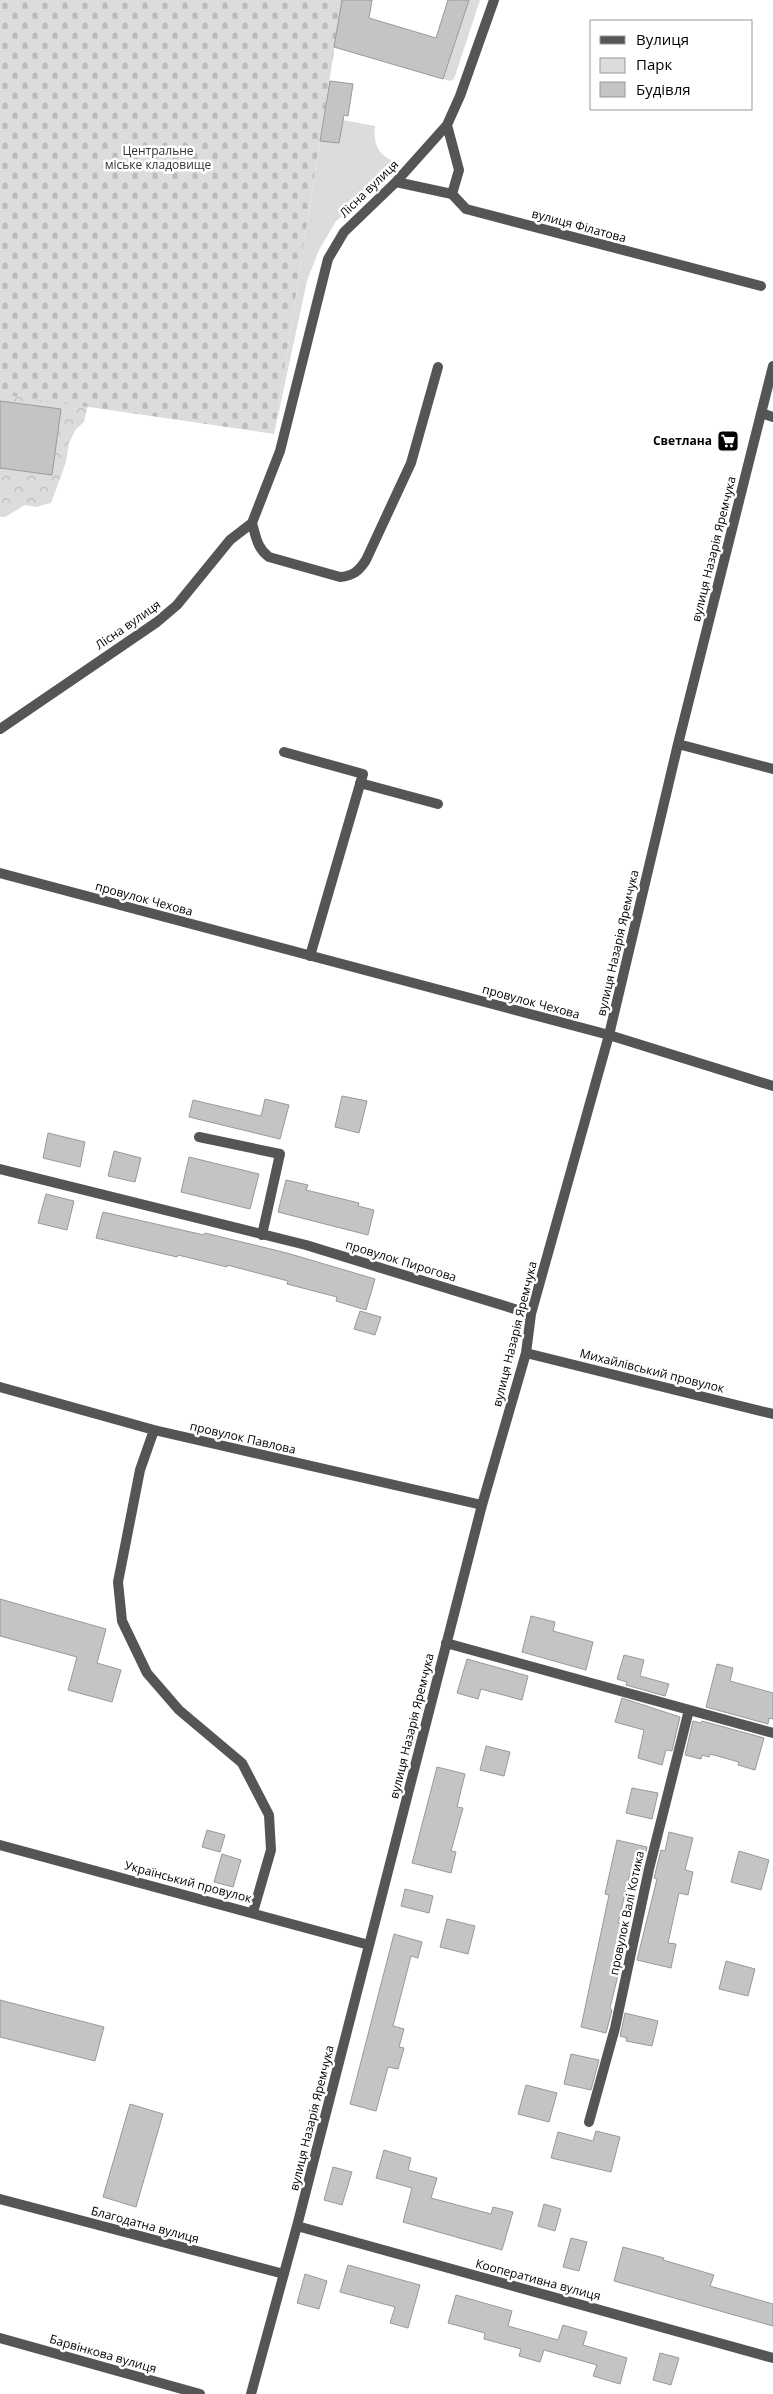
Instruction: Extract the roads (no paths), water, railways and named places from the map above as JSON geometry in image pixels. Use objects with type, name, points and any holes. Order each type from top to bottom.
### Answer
[{"type":"street","name":"Лісна вулиця","points":[[0,729],[157,622],[177,605],[230,540],[252,522],[280,451],[328,258],[344,232],[396,182],[447,125],[460,96],[494,0]]},
{"type":"street","points":[[447,125],[459,170],[452,194]]},
{"type":"street","name":"вулиця Філатова","points":[[396,182],[452,194],[466,209],[761,286]]},
{"type":"street","name":"вулиця Назарія Яремчука","points":[[251,2394],[297,2226],[482,1505],[526,1353],[531,1314],[609,1035],[678,744],[773,366]]},
{"type":"street","points":[[252,522],[257,542],[262,551],[270,557],[340,577],[350,577],[360,570],[411,463],[438,367]]},
{"type":"street","points":[[761,413],[773,417]]},
{"type":"street","points":[[678,744],[773,769]]},
{"type":"street","points":[[284,752],[363,774],[310,956]]},
{"type":"street","points":[[360,783],[438,804]]},
{"type":"street","name":"провулок Чехова","points":[[0,874],[609,1035],[773,1086]]},
{"type":"street","points":[[199,1137],[280,1154],[262,1234]]},
{"type":"street","name":"провулок Пирогова","points":[[0,1169],[306,1245],[531,1314]]},
{"type":"street","name":"Михайлівський провулок","points":[[526,1353],[773,1414]]},
{"type":"street","name":"провулок Павлова","points":[[0,1387],[154,1430],[482,1505]]},
{"type":"street","points":[[154,1430],[140,1470],[118,1582],[122,1621],[147,1673],[179,1710],[242,1763],[269,1815],[271,1850],[253,1912]]},
{"type":"street","points":[[446,1643],[773,1733]]},
{"type":"street","name":"провулок Валі Котика","points":[[589,2122],[615,2028],[649,1869],[690,1710]]},
{"type":"street","name":"Український провулок","points":[[0,1845],[370,1945]]},
{"type":"street","name":"Благодатна вулиця","points":[[0,2199],[284,2274]]},
{"type":"street","name":"Кооперативна вулиця","points":[[297,2226],[773,2358]]},
{"type":"street","name":"Барвінкова вулиця","points":[[0,2338],[200,2394]]},
{"type":"place","name":"Светлана","points":[[728,441]]},
{"type":"park label","name":"Центральне міське кладовище","points":[[158,158]]}]
